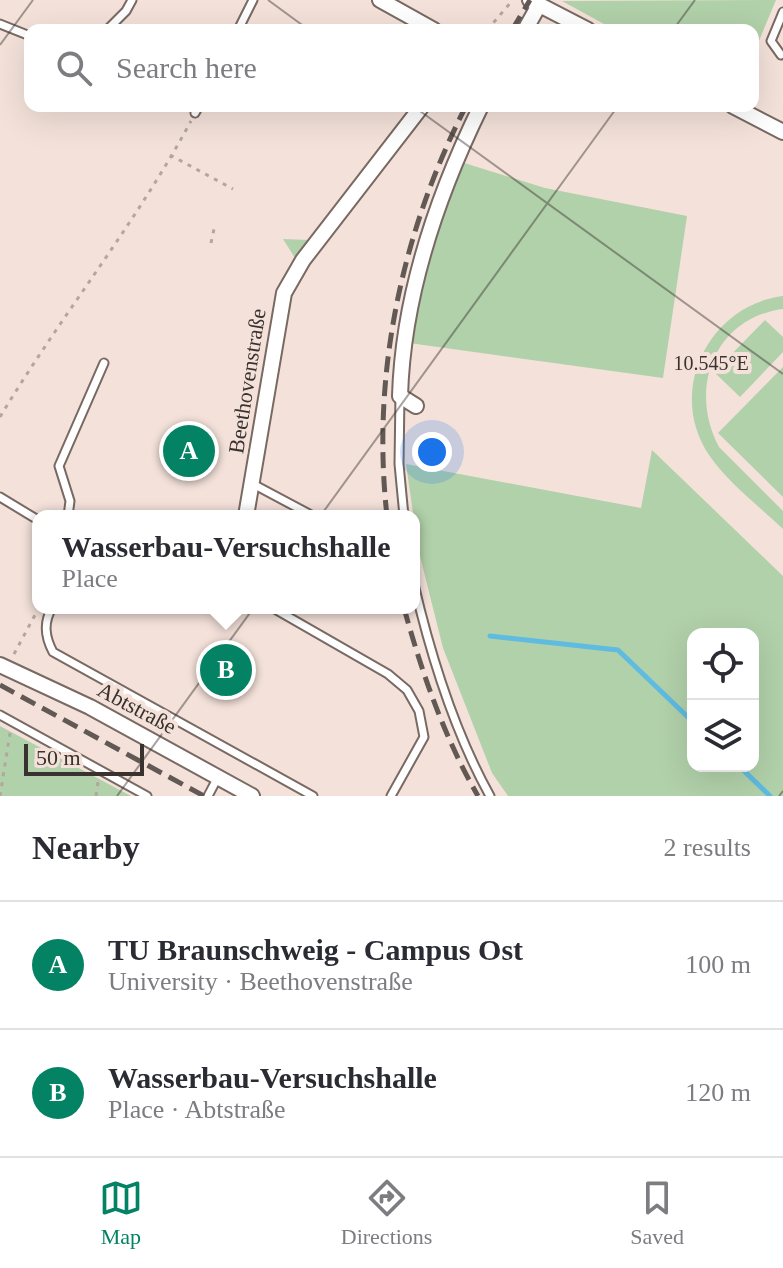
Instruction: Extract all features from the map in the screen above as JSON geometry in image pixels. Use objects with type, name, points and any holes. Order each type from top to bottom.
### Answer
[{"type":"street","points":[[380,0],[423,24]]},
{"type":"street","points":[[527,24],[535,2],[577,24]]},
{"type":"street","name":"Beethovenstraße","points":[[247,510],[284,293],[303,260],[417,112]]},
{"type":"street","points":[[416,406],[402,399],[400,393],[403,355],[423,256],[448,179],[478,112]]},
{"type":"street","points":[[745,112],[783,132]]},
{"type":"street","name":"Abtstraße","points":[[3,666],[90,707],[252,796]]},
{"type":"lane","points":[[113,24],[132,0]]},
{"type":"lane","points":[[241,24],[253,0]]},
{"type":"lane","points":[[781,55],[771,41],[783,12]]},
{"type":"lane","points":[[0,24],[24,34]]},
{"type":"lane","points":[[69,510],[70,501],[59,466],[104,363]]},
{"type":"lane","points":[[400,393],[399,464],[403,510]]},
{"type":"lane","points":[[253,484],[302,510]]},
{"type":"lane","points":[[0,497],[32,516]]},
{"type":"lane","points":[[420,604],[451,710],[490,796]]},
{"type":"lane","points":[[49,614],[45,637],[53,652],[313,796]]},
{"type":"lane","points":[[283,614],[388,674],[407,690],[419,711],[424,737],[391,796]]},
{"type":"lane","points":[[0,715],[147,796]]},
{"type":"lane","points":[[208,796],[218,777]]},
{"type":"path","points":[[492,24],[513,0]]},
{"type":"path","points":[[0,417],[39,352],[126,225],[195,112]]},
{"type":"path","points":[[170,155],[233,189]]},
{"type":"path","points":[[211,243],[214,229]]},
{"type":"path","points":[[3,666],[35,614]]},
{"type":"path","points":[[0,796],[11,721]]},
{"type":"green space","points":[[776,0],[759,41],[759,24],[604,24],[562,1]]},
{"type":"green space","points":[[458,161],[545,188],[687,216],[663,378],[409,343],[437,219]]},
{"type":"green space","points":[[283,239],[309,240],[295,258]]},
{"type":"green space","points":[[783,296],[783,309],[759,315],[740,326],[724,341],[707,380],[706,402],[710,425],[719,447],[783,511],[783,529],[734,485],[709,455],[697,430],[692,404],[694,379],[702,355],[716,333],[734,316],[757,303]]},
{"type":"green space","points":[[765,320],[783,337],[783,352],[740,397],[714,372]]},
{"type":"green space","points":[[783,367],[783,497],[718,433]]},
{"type":"green space","points":[[652,450],[783,576],[783,796],[508,796],[492,773],[443,648],[420,556],[420,510],[413,510],[406,464],[641,508]]},
{"type":"green space","points":[[0,726],[131,796],[0,796]]},
{"type":"waterway","points":[[490,636],[618,650],[687,716]]},
{"type":"waterway","points":[[745,772],[770,796]]},
{"type":"railway","points":[[516,24],[530,0]]},
{"type":"railway","points":[[387,510],[384,410],[396,305],[424,203],[463,112]]},
{"type":"railway","points":[[406,614],[435,704],[478,796]]},
{"type":"railway","points":[[0,685],[204,796]]},
{"type":"place","name":"TU Braunschweig - Campus Ost","points":[[189,451]]},
{"type":"place","name":"Wasserbau-Versuchshalle","points":[[226,670]]}]
